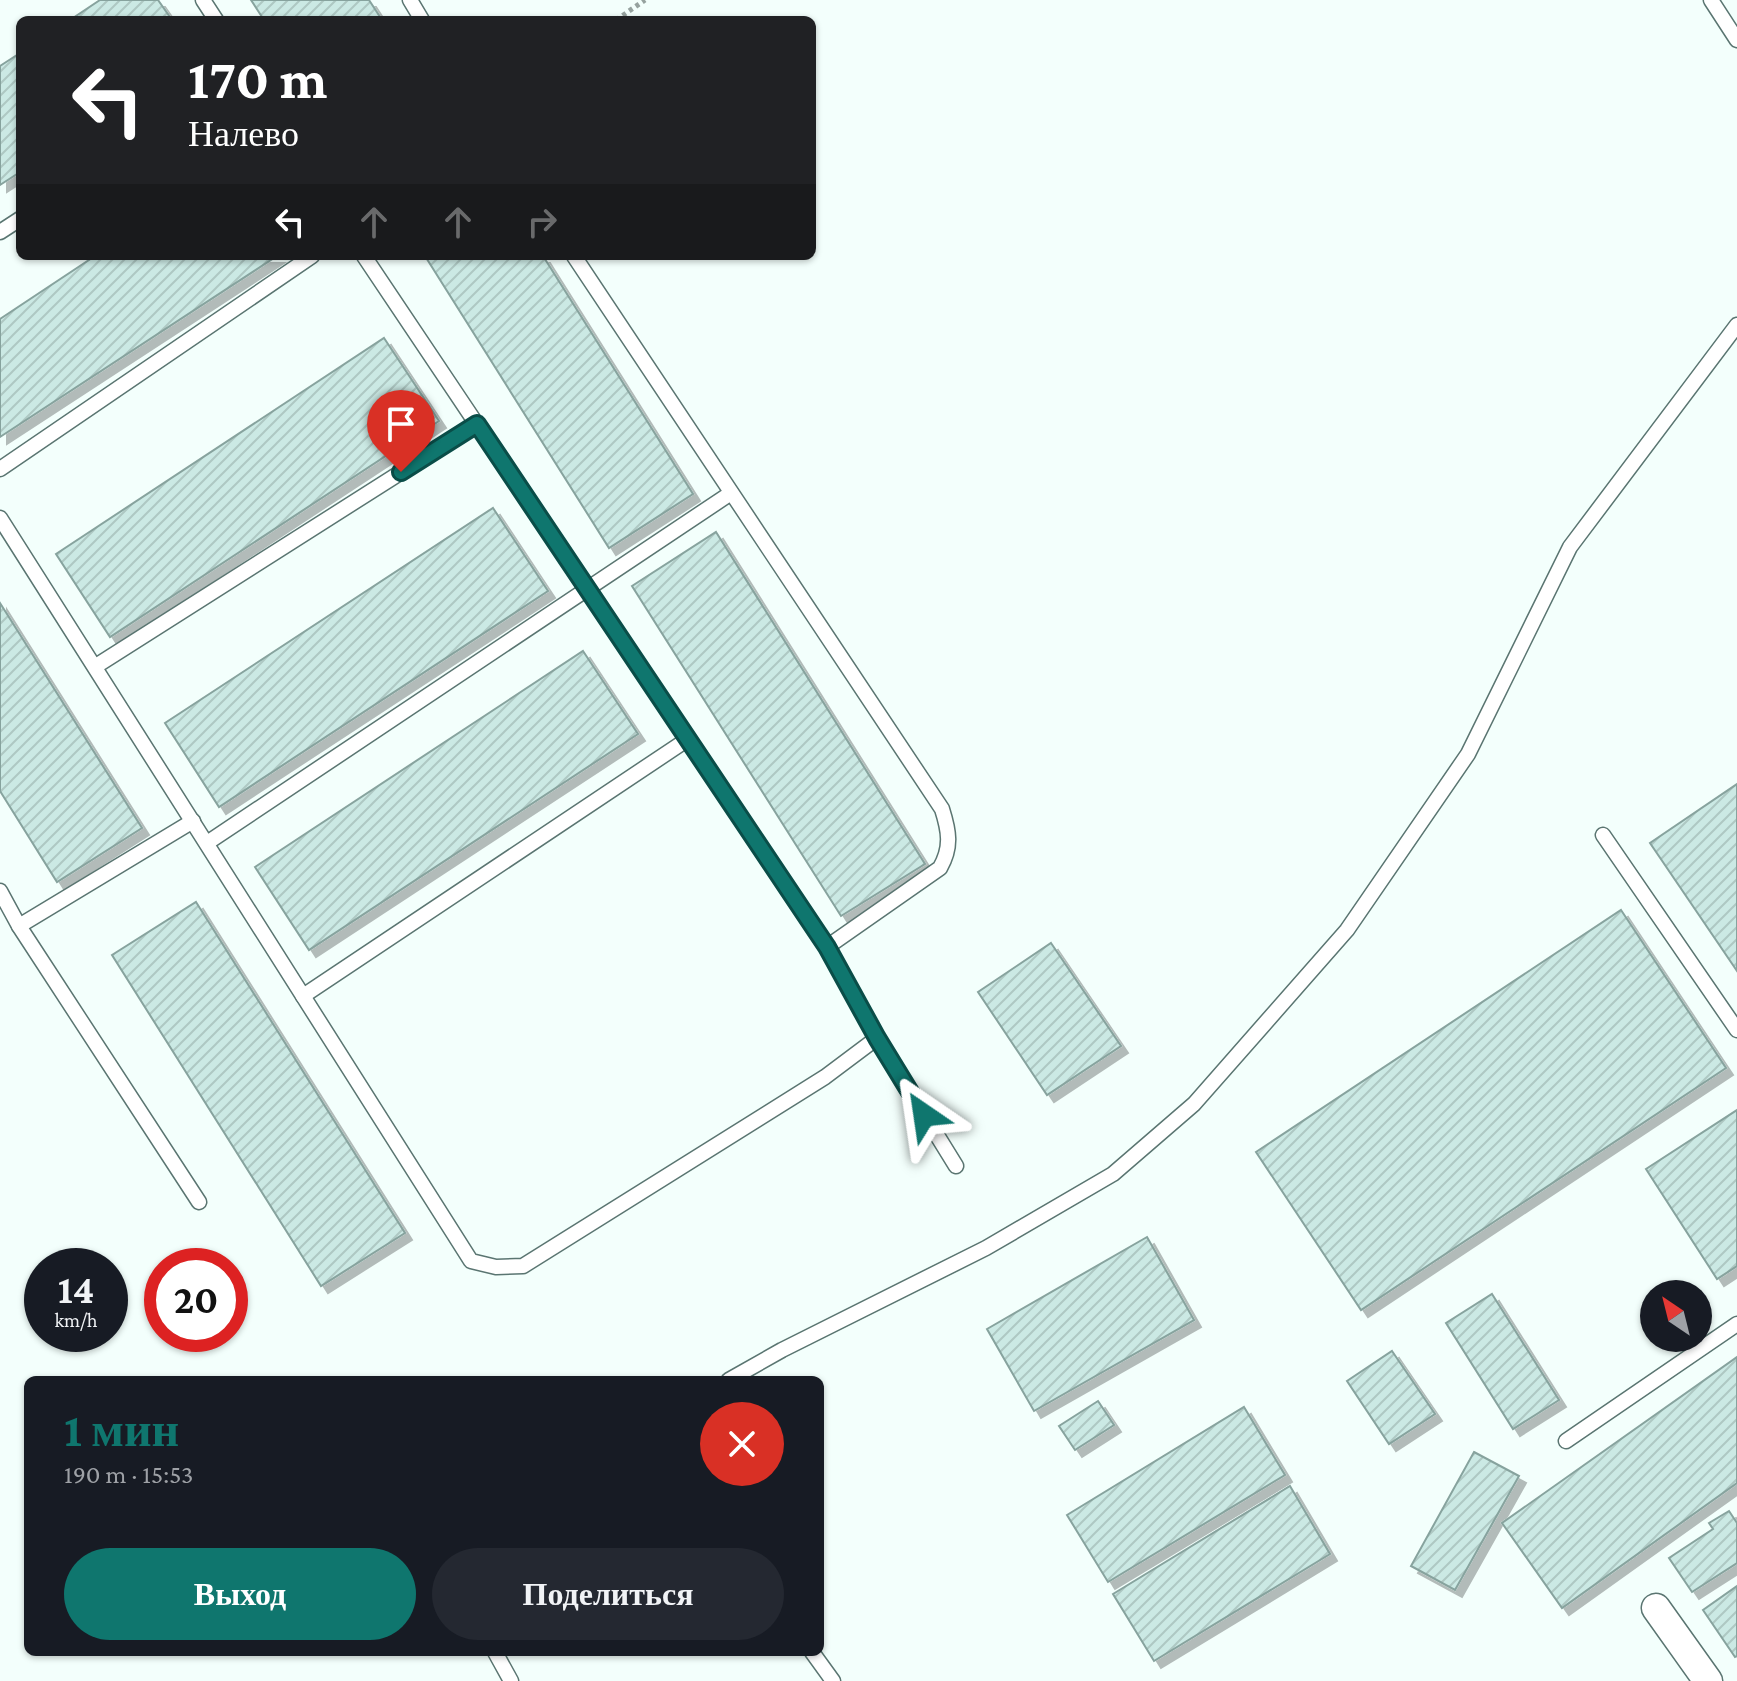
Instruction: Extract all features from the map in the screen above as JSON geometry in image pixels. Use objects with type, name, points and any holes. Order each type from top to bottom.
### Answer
[{"type":"street","points":[[1656,1608],[1708,1681]]},
{"type":"lane","points":[[1711,0],[1737,40]]},
{"type":"lane","points":[[0,469],[306,260]]},
{"type":"lane","points":[[367,260],[827,947],[877,1038],[956,1166]]},
{"type":"lane","points":[[577,260],[942,809],[950,834],[947,855],[940,868],[827,947]]},
{"type":"lane","points":[[736,1376],[986,1248],[1102,1181],[1194,1104],[1347,930],[1468,754],[1570,547],[1737,325]]},
{"type":"lane","points":[[96,666],[477,424]]},
{"type":"lane","points":[[207,843],[731,493]]},
{"type":"lane","points":[[0,518],[471,1261],[496,1267],[523,1266],[825,1077],[877,1038]]},
{"type":"lane","points":[[303,996],[688,739]]},
{"type":"lane","points":[[19,926],[193,821]]},
{"type":"lane","points":[[1603,835],[1737,1030]]},
{"type":"lane","points":[[0,891],[19,926],[199,1202]]},
{"type":"lane","points":[[1566,1441],[1737,1324]]},
{"type":"lane","points":[[497,1656],[511,1681]]},
{"type":"lane","points":[[815,1656],[833,1681]]},
{"type":"path","points":[[622,16],[645,0]]},
{"type":"building","points":[[100,0],[158,0],[169,16],[76,16]]},
{"type":"building","points":[[251,0],[369,0],[379,16],[261,16]]},
{"type":"building","points":[[16,56],[16,175],[0,185],[0,66]]},
{"type":"building","points":[[89,260],[271,260],[0,437],[0,319]]},
{"type":"building","points":[[428,260],[546,260],[693,494],[609,548]]},
{"type":"building","points":[[384,338],[439,421],[110,637],[56,554]]},
{"type":"building","points":[[493,508],[548,591],[219,807],[165,723]]},
{"type":"building","points":[[716,532],[925,864],[841,916],[632,586]]},
{"type":"building","points":[[0,603],[142,828],[57,882],[0,791]]},
{"type":"building","points":[[583,651],[638,734],[309,950],[255,867]]},
{"type":"building","points":[[1737,784],[1737,971],[1650,843]]},
{"type":"building","points":[[196,902],[405,1233],[321,1286],[112,955]]},
{"type":"building","points":[[1621,910],[1726,1068],[1361,1310],[1256,1152]]},
{"type":"building","points":[[1051,943],[1121,1046],[1047,1095],[978,992]]},
{"type":"building","points":[[1737,1110],[1737,1266],[1717,1279],[1646,1169]]},
{"type":"building","points":[[1147,1237],[1194,1320],[1034,1411],[987,1329]]},
{"type":"building","points":[[1492,1294],[1559,1400],[1513,1429],[1446,1323]]},
{"type":"building","points":[[1392,1351],[1435,1414],[1389,1444],[1347,1381]]},
{"type":"building","points":[[1737,1357],[1737,1483],[1562,1608],[1502,1523]]},
{"type":"building","points":[[1098,1401],[1114,1425],[1075,1450],[1059,1426]]},
{"type":"building","points":[[1244,1407],[1285,1475],[1108,1582],[1067,1515]]},
{"type":"building","points":[[1474,1452],[1519,1476],[1455,1590],[1411,1566]]},
{"type":"building","points":[[1290,1486],[1330,1554],[1154,1661],[1113,1594]]},
{"type":"building","points":[[1729,1511],[1737,1523],[1737,1563],[1692,1592],[1669,1558],[1713,1529],[1709,1523]]},
{"type":"building","points":[[1737,1586],[1737,1656],[1735,1657],[1703,1610]]},
{"type":"route","points":[[401,472],[477,424],[827,947],[924,1115]]}]
